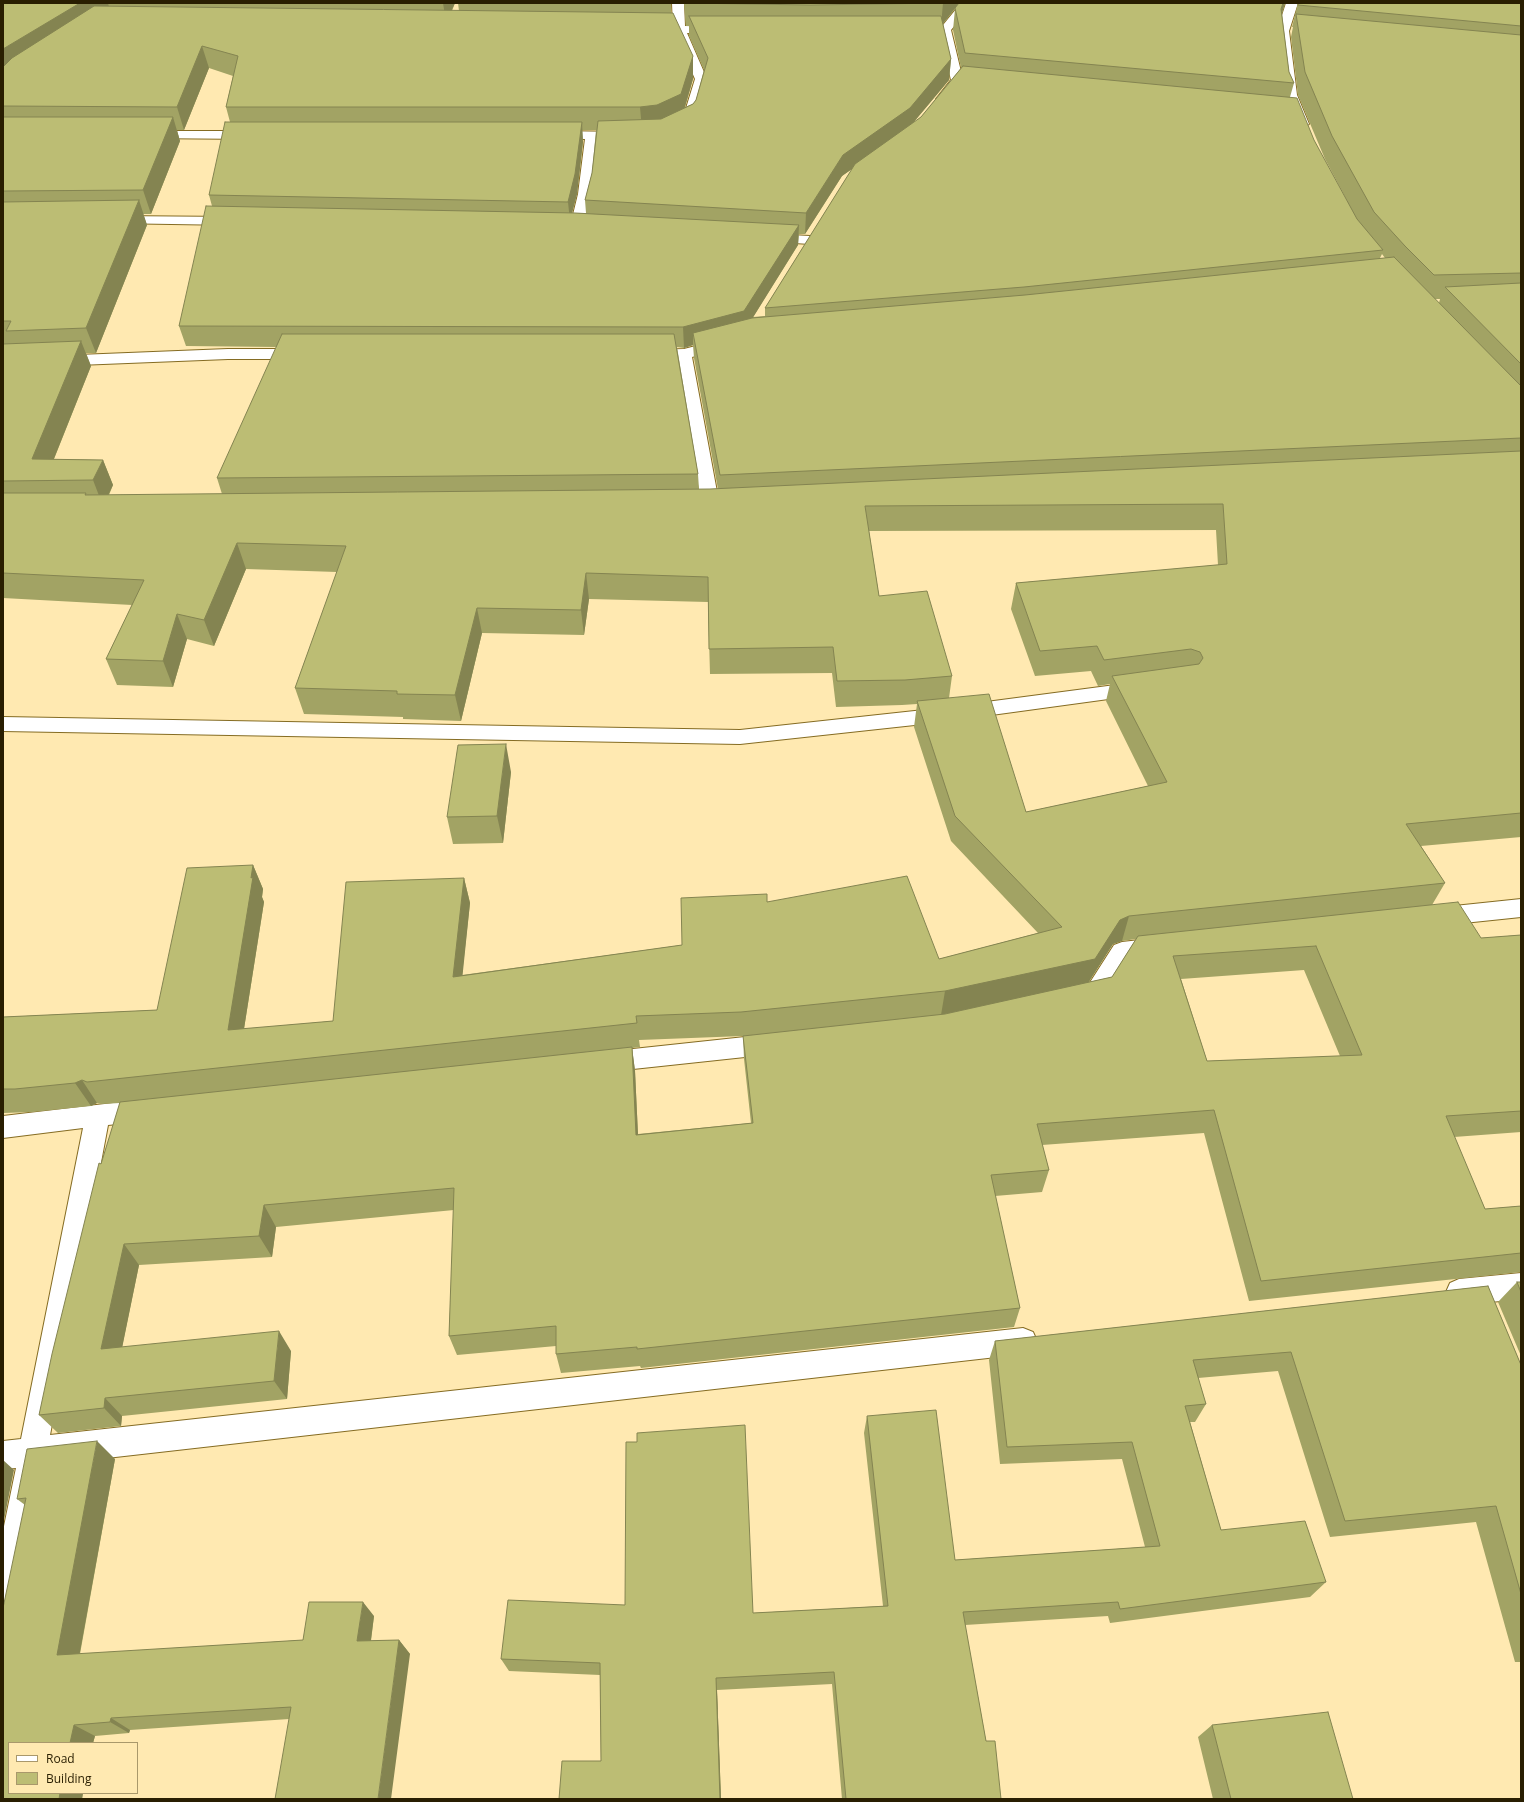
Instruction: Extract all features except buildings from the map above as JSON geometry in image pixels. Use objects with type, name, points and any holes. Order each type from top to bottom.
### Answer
[{"type":"street","points":[[669,131],[689,120],[701,79],[679,29],[678,3]]},
{"type":"street","points":[[933,110],[961,81],[941,30],[967,3]]},
{"type":"street","points":[[1292,3],[1283,30],[1291,95],[1309,140]]},
{"type":"street","points":[[640,29],[732,30]]},
{"type":"street","points":[[1283,30],[1298,32]]},
{"type":"street","points":[[1283,111],[1299,113]]},
{"type":"street","points":[[138,135],[264,135]]},
{"type":"street","points":[[538,135],[642,136]]},
{"type":"street","points":[[577,228],[585,194],[592,136]]},
{"type":"street","points":[[103,220],[245,221]]},
{"type":"street","points":[[802,252],[819,226]]},
{"type":"street","points":[[561,227],[592,228]]},
{"type":"street","points":[[753,237],[810,240]]},
{"type":"street","points":[[632,354],[684,354],[736,340]]},
{"type":"street","points":[[3,363],[228,354],[314,354]]},
{"type":"street","points":[[684,354],[711,507]]},
{"type":"street","points":[[3,724],[740,737],[933,716],[1153,687]]},
{"type":"street","points":[[1412,920],[1521,908]]},
{"type":"street","points":[[1065,999],[1096,992],[1122,951],[1177,945]]},
{"type":"street","points":[[583,1064],[798,1041]]},
{"type":"street","points":[[3,1127],[169,1108]]},
{"type":"street","points":[[3,1608],[98,1115]]},
{"type":"street","points":[[1431,1295],[1483,1301],[1521,1286]]},
{"type":"street","points":[[3,1455],[1050,1338]]}]
